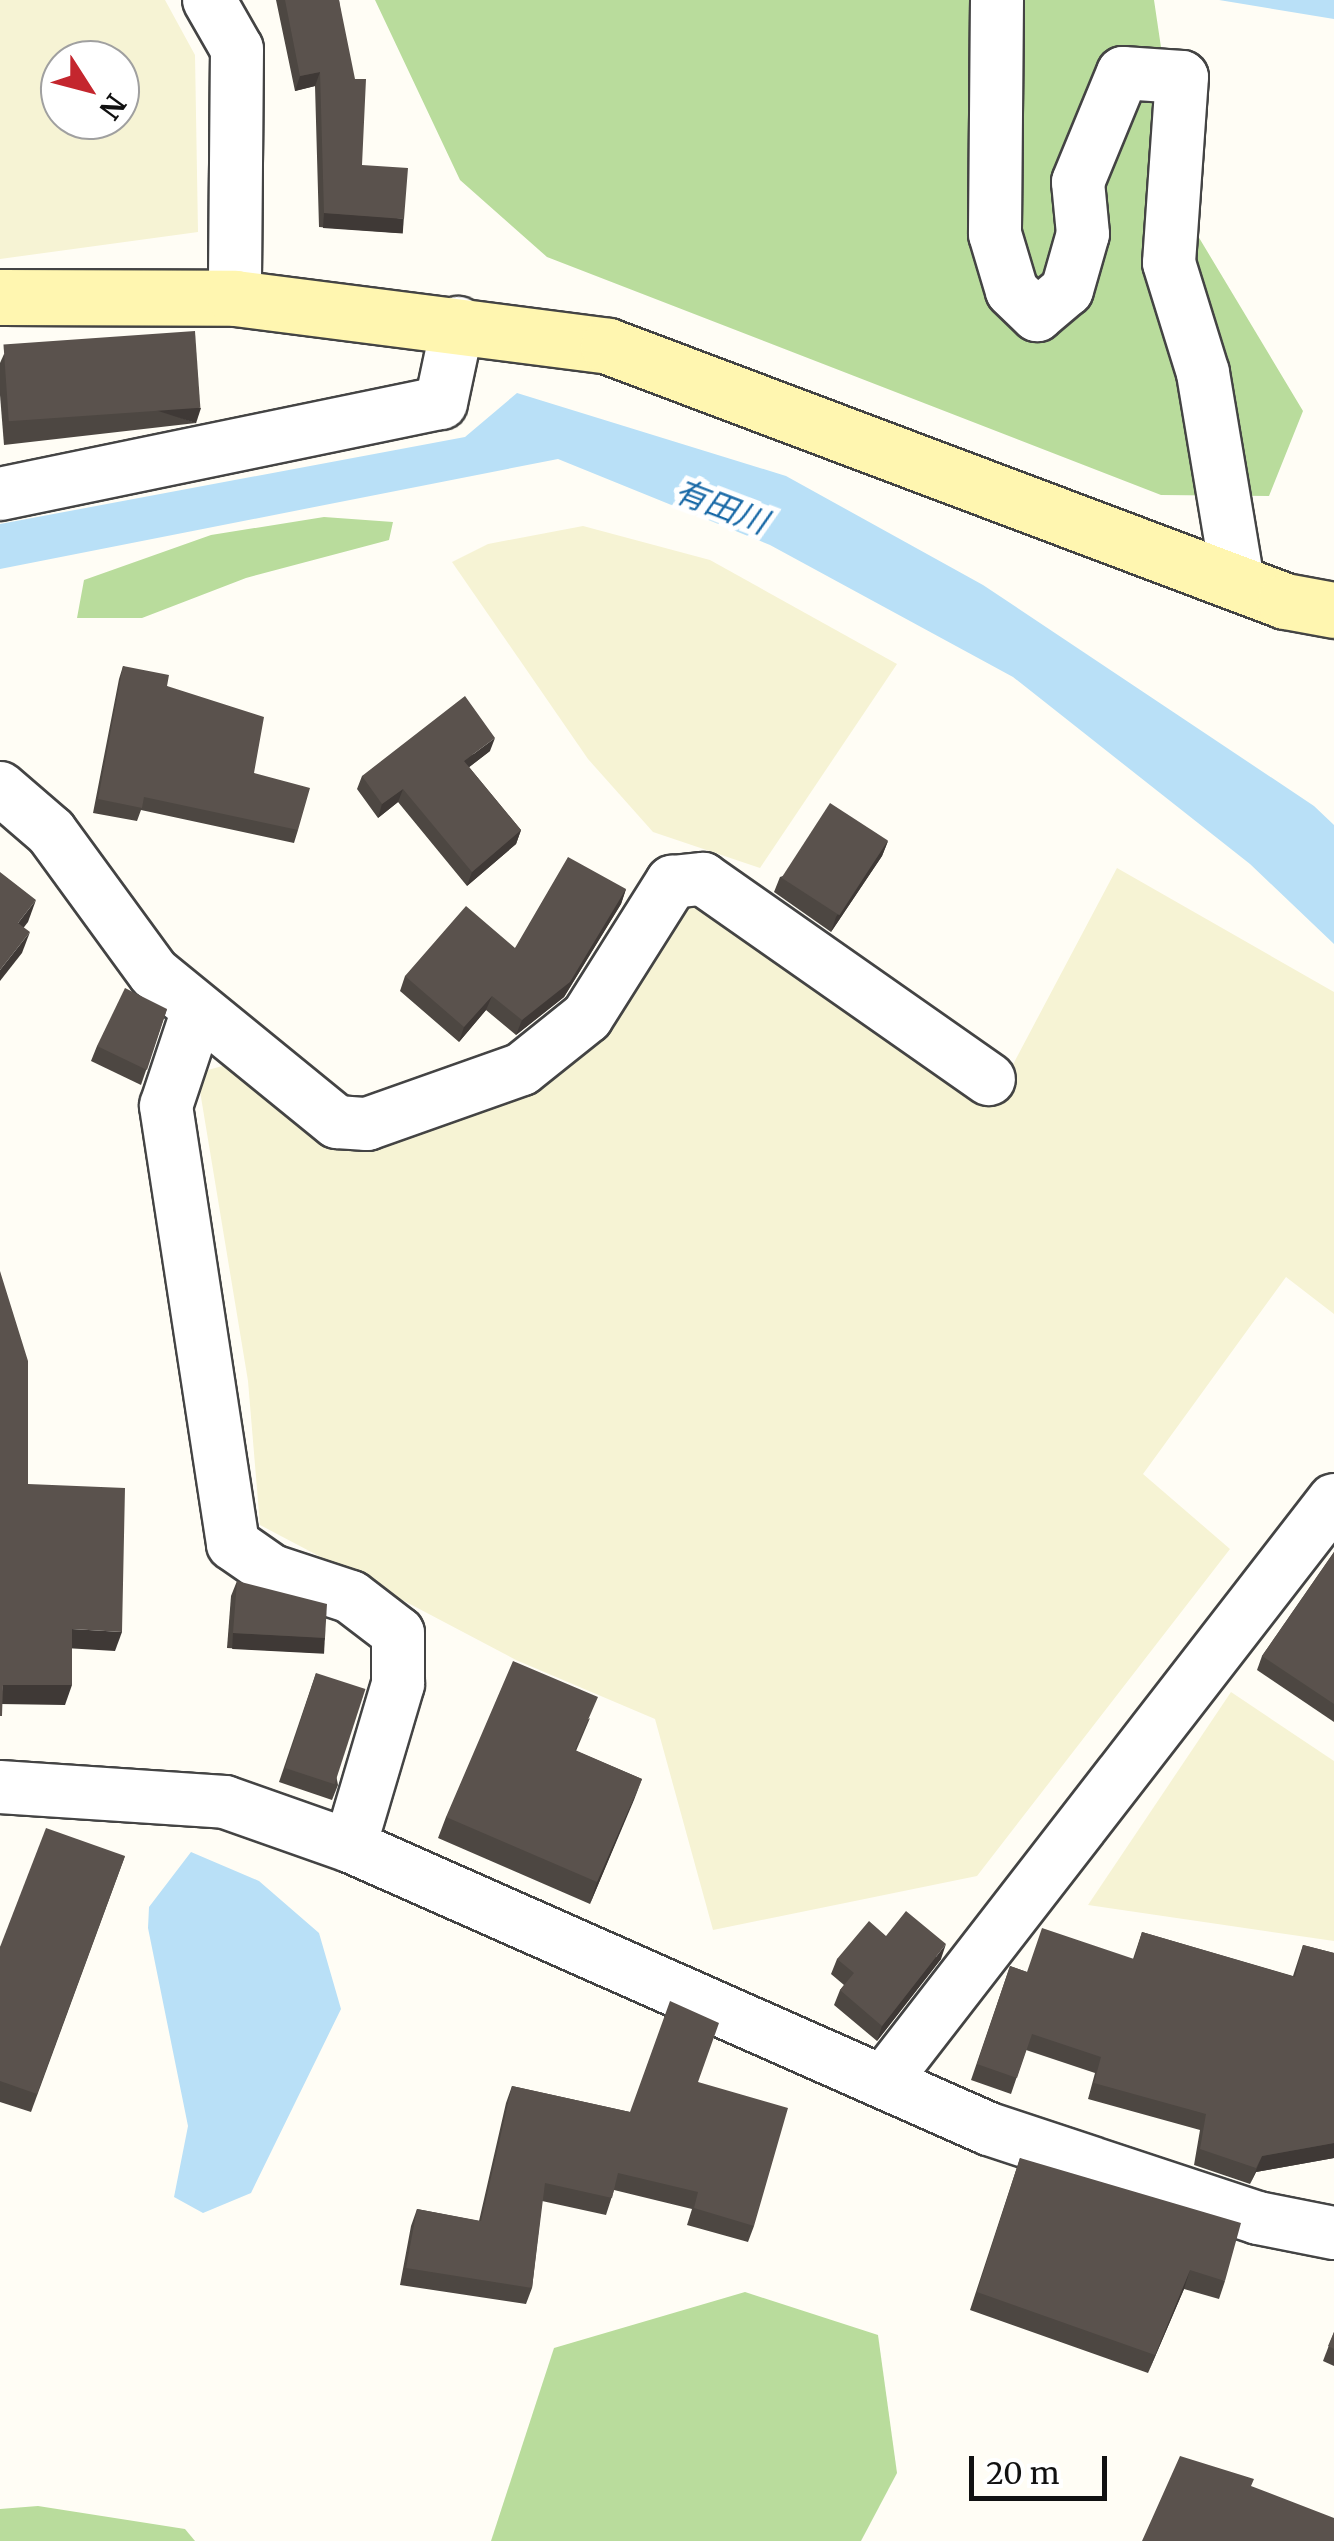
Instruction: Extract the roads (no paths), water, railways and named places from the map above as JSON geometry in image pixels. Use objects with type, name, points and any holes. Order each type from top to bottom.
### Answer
[{"type":"street","points":[[209,0],[237,49],[236,298]]},
{"type":"street","points":[[997,0],[995,234],[1012,291],[1036,315],[1066,290],[1084,234],[1078,182],[1123,73],[1182,77],[1169,263],[1203,373],[1238,583]]},
{"type":"street","points":[[0,296],[236,298],[458,322],[608,346],[685,371],[1238,583],[1334,610]]},
{"type":"street","points":[[0,494],[441,403],[458,322]]},
{"type":"street","points":[[0,788],[51,832],[154,974],[197,1013],[337,1122],[367,1124],[522,1069],[587,1017],[672,882],[704,878],[989,1079]]},
{"type":"street","points":[[197,1013],[166,1106],[233,1544],[272,1571],[351,1596],[398,1634],[398,1684],[350,1846]]},
{"type":"street","points":[[884,2081],[1334,1500]]},
{"type":"street","points":[[0,1787],[225,1802],[350,1846],[1007,2134],[1258,2218],[1334,2232]]},
{"type":"water","points":[[1219,0],[1334,0],[1334,19]]},
{"type":"water","name":"有田川","points":[[517,393],[786,476],[983,585],[1314,806],[1334,825],[1334,944],[1250,864],[1013,677],[770,545],[558,459],[0,569],[0,524],[465,437]]},
{"type":"water","points":[[191,1852],[259,1881],[319,1933],[341,2009],[251,2193],[203,2213],[174,2197],[188,2126],[148,1928],[149,1907]]}]
